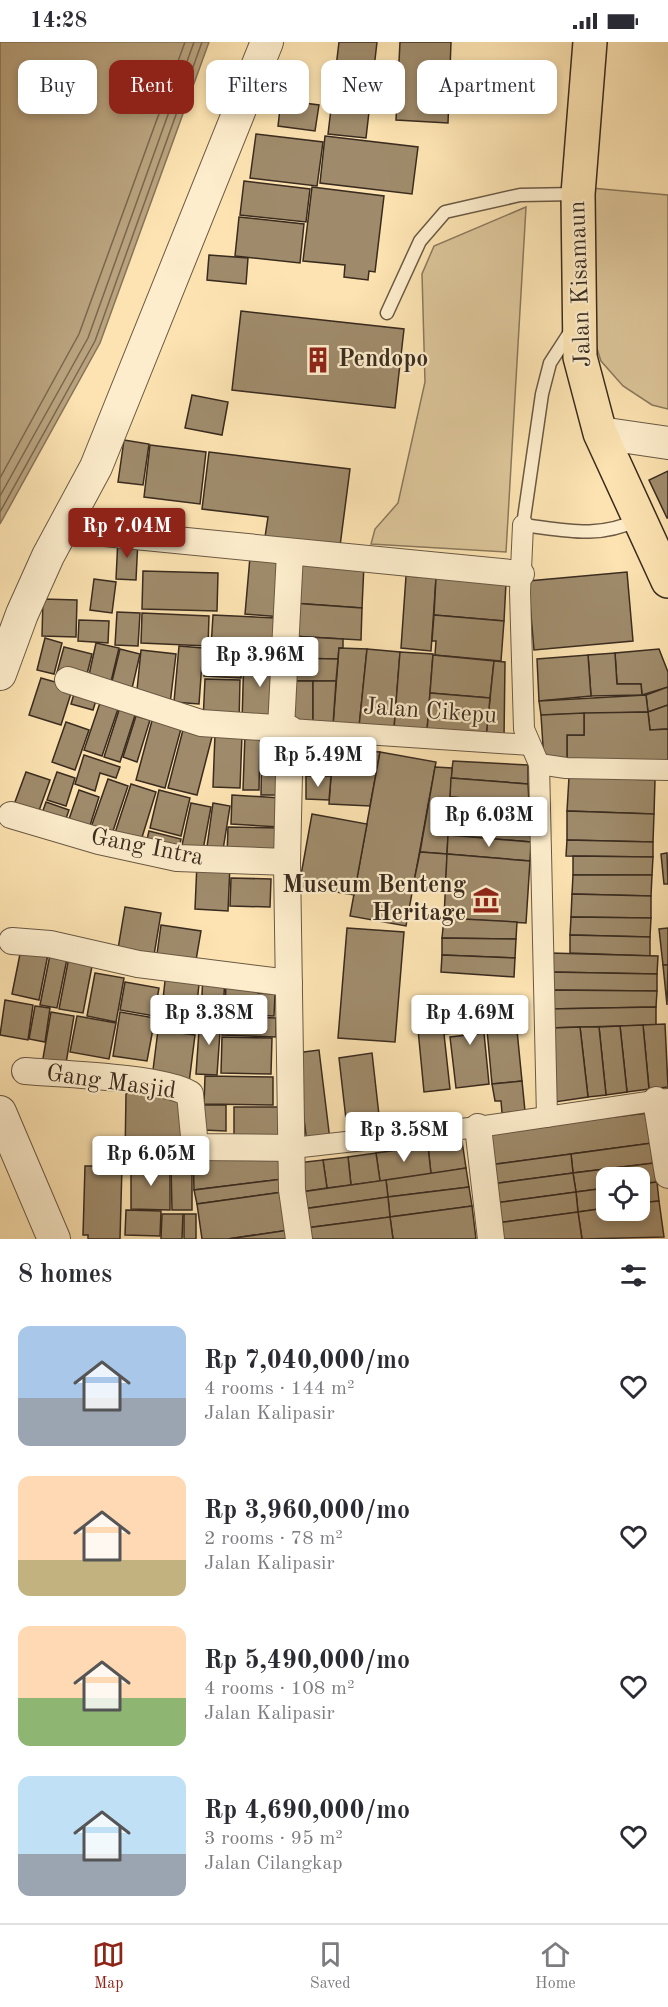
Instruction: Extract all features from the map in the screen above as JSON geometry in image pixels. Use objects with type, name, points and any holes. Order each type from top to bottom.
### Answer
[{"type":"main road","name":"Jalan Kisamaun","points":[[590,42],[578,194],[577,320],[580,357],[586,389],[600,432],[668,581]]},
{"type":"street","points":[[0,674],[22,614],[48,556],[96,467],[267,42]]},
{"type":"street","points":[[600,432],[668,443]]},
{"type":"street","points":[[523,525],[521,574],[524,729],[540,764],[547,1117]]},
{"type":"street","points":[[64,530],[521,574]]},
{"type":"street","points":[[290,553],[285,728],[292,1190],[299,1239]]},
{"type":"street","points":[[68,680],[201,723],[285,728]]},
{"type":"street","name":"Jalan Cikepu","points":[[285,728],[530,745]]},
{"type":"street","points":[[540,764],[566,768],[668,770]]},
{"type":"street","name":"Gang Intra","points":[[11,815],[99,841],[177,858],[287,862]]},
{"type":"street","points":[[12,941],[50,944],[138,964],[289,983]]},
{"type":"street","name":"Gang Masjid","points":[[25,1071],[130,1081],[182,1089],[190,1094],[195,1147],[293,1148]]},
{"type":"street","points":[[293,1148],[478,1127],[662,1100],[668,1175]]},
{"type":"street","points":[[0,1112],[54,1239]]},
{"type":"street","points":[[478,1127],[491,1239]]},
{"type":"lane","points":[[387,313],[420,241],[445,212],[520,195],[578,194]]},
{"type":"lane","points":[[577,320],[550,363],[542,394],[523,525],[592,532],[620,529],[639,519]]},
{"type":"shaded area","points":[[591,188],[668,195],[668,409],[652,405],[623,386],[601,361],[585,311]]},
{"type":"shaded area","points":[[526,207],[506,552],[371,544],[375,529],[398,503],[425,382],[422,274],[434,246]]},
{"type":"water","points":[[0,42],[209,42],[194,83],[194,60],[109,60],[109,114],[183,114],[100,343],[0,524]]},
{"type":"building","points":[[339,42],[377,42],[375,60],[337,60]]},
{"type":"building","points":[[400,42],[451,42],[450,60],[417,60],[417,114],[448,114],[448,123],[396,120],[396,114],[405,114],[405,60],[399,60]]},
{"type":"building","points":[[309,104],[319,105],[315,131],[278,126],[279,114],[309,114]]},
{"type":"building","points":[[330,114],[369,114],[366,138],[328,134]]},
{"type":"building","points":[[256,134],[323,142],[317,186],[250,178]]},
{"type":"building","points":[[325,136],[418,147],[412,194],[320,183]]},
{"type":"building","points":[[244,181],[310,189],[306,222],[240,215]]},
{"type":"building","points":[[312,187],[384,196],[375,272],[369,271],[368,280],[344,277],[345,265],[303,261]]},
{"type":"building","points":[[239,217],[304,224],[300,263],[235,256]]},
{"type":"building","points":[[209,255],[248,258],[246,284],[207,280]]},
{"type":"building","name":"Pendopo","points":[[241,311],[404,329],[395,408],[232,390]]},
{"type":"building","points":[[192,395],[228,402],[222,435],[185,428]]},
{"type":"building","points":[[124,440],[149,444],[143,485],[118,482]]},
{"type":"building","points":[[150,445],[206,452],[200,504],[144,497]]},
{"type":"building","points":[[209,452],[350,469],[340,546],[265,537],[268,517],[202,509]]},
{"type":"building","points":[[668,471],[668,518],[667,518],[649,480]]},
{"type":"building","points":[[118,538],[138,539],[136,580],[116,579]]},
{"type":"building","points":[[250,557],[286,561],[282,617],[245,614]]},
{"type":"building","points":[[293,561],[364,564],[362,608],[292,603]]},
{"type":"building","points":[[143,571],[218,573],[217,611],[142,609]]},
{"type":"building","points":[[627,572],[633,641],[534,650],[528,581]]},
{"type":"building","points":[[406,576],[436,578],[431,651],[401,648]]},
{"type":"building","points":[[436,578],[506,583],[504,621],[434,615]]},
{"type":"building","points":[[94,579],[116,582],[112,613],[90,610]]},
{"type":"building","points":[[43,599],[77,600],[76,637],[42,636]]},
{"type":"building","points":[[292,603],[362,608],[361,640],[290,636]]},
{"type":"building","points":[[117,612],[140,613],[138,646],[115,645]]},
{"type":"building","points":[[142,613],[209,616],[208,646],[141,643]]},
{"type":"building","points":[[213,615],[276,618],[275,651],[211,648]]},
{"type":"building","points":[[434,615],[504,621],[501,661],[435,655],[436,641],[432,641]]},
{"type":"building","points":[[79,620],[109,621],[108,643],[78,641]]},
{"type":"building","points":[[290,636],[343,639],[343,648],[339,648],[338,659],[289,658]]},
{"type":"building","points":[[45,638],[62,643],[54,674],[37,670]]},
{"type":"building","points":[[96,643],[119,648],[109,690],[87,684]]},
{"type":"building","points":[[179,646],[203,648],[199,704],[174,702]]},
{"type":"building","points":[[64,647],[92,654],[85,682],[56,676]]},
{"type":"building","points":[[339,648],[367,649],[359,727],[333,725]]},
{"type":"building","points":[[120,649],[140,654],[130,697],[109,693]]},
{"type":"building","points":[[367,649],[400,652],[394,729],[359,727]]},
{"type":"building","points":[[659,649],[668,672],[668,687],[642,695],[641,684],[617,684],[615,653]]},
{"type":"building","points":[[141,650],[176,654],[170,704],[136,700]]},
{"type":"building","points":[[205,651],[242,653],[241,678],[204,676]]},
{"type":"building","points":[[400,652],[433,654],[427,731],[394,729]]},
{"type":"building","points":[[244,653],[278,654],[275,723],[242,722]]},
{"type":"building","points":[[615,653],[617,684],[641,684],[642,695],[591,696],[588,655]]},
{"type":"building","points":[[433,655],[494,661],[490,698],[430,693]]},
{"type":"building","points":[[588,655],[591,696],[539,701],[537,659]]},
{"type":"building","points":[[287,658],[338,659],[336,681],[286,681]]},
{"type":"building","points":[[494,661],[505,662],[504,739],[486,737]]},
{"type":"building","points":[[41,678],[73,687],[61,725],[29,715]]},
{"type":"building","points":[[205,679],[240,680],[239,723],[203,721]]},
{"type":"building","points":[[286,681],[313,681],[313,725],[286,725]]},
{"type":"building","points":[[313,681],[336,681],[333,725],[313,725]]},
{"type":"building","points":[[77,684],[99,691],[93,710],[71,704]]},
{"type":"building","points":[[668,687],[668,705],[648,712],[646,695]]},
{"type":"building","points":[[430,693],[490,698],[486,737],[427,731]]},
{"type":"building","points":[[646,695],[648,712],[541,715],[539,701]]},
{"type":"building","points":[[102,697],[120,703],[102,756],[84,750]]},
{"type":"building","points":[[121,704],[137,709],[120,762],[104,757]]},
{"type":"building","points":[[668,705],[668,729],[650,730],[648,712]]},
{"type":"building","points":[[648,712],[650,730],[668,729],[668,760],[567,762],[567,735],[584,735],[584,713]]},
{"type":"building","points":[[584,713],[584,735],[567,735],[567,762],[544,762],[541,715]]},
{"type":"building","points":[[136,716],[150,720],[137,762],[123,757]]},
{"type":"building","points":[[153,717],[182,725],[165,788],[136,780]]},
{"type":"building","points":[[66,722],[89,730],[75,770],[52,762]]},
{"type":"building","points":[[184,726],[213,733],[197,795],[168,788]]},
{"type":"building","points":[[262,733],[285,734],[284,795],[261,795]]},
{"type":"building","points":[[215,734],[242,735],[240,788],[213,787]]},
{"type":"building","points":[[245,734],[260,735],[259,790],[243,790]]},
{"type":"building","points":[[333,749],[380,752],[370,806],[329,804]]},
{"type":"building","points":[[380,752],[436,762],[406,926],[350,916]]},
{"type":"building","points":[[84,755],[120,767],[116,778],[100,773],[95,791],[75,784]]},
{"type":"building","points":[[453,761],[528,765],[528,784],[451,778]]},
{"type":"building","points":[[435,767],[452,768],[447,854],[420,852]]},
{"type":"building","points":[[26,772],[50,780],[36,819],[12,810]]},
{"type":"building","points":[[57,772],[75,778],[66,806],[47,800]]},
{"type":"building","points":[[306,776],[331,776],[329,800],[306,799]]},
{"type":"building","points":[[569,777],[655,780],[654,814],[567,811]]},
{"type":"building","points":[[451,778],[528,784],[529,803],[450,797]]},
{"type":"building","points":[[108,779],[128,786],[110,840],[89,833]]},
{"type":"building","points":[[131,784],[156,792],[139,847],[113,839]]},
{"type":"building","points":[[79,790],[99,797],[87,835],[66,828]]},
{"type":"building","points":[[159,790],[190,798],[181,836],[150,828]]},
{"type":"building","points":[[232,795],[281,798],[279,827],[231,824]]},
{"type":"building","points":[[450,797],[529,803],[531,842],[448,835]]},
{"type":"building","points":[[46,802],[69,810],[63,827],[40,819]]},
{"type":"building","points":[[191,803],[211,807],[202,855],[181,850]]},
{"type":"building","points":[[213,803],[230,806],[222,856],[206,854]]},
{"type":"building","points":[[567,811],[654,814],[653,842],[567,840]]},
{"type":"building","points":[[312,814],[367,824],[354,895],[299,886]]},
{"type":"building","points":[[228,827],[282,828],[282,845],[275,844],[274,858],[227,856]]},
{"type":"building","points":[[149,831],[181,839],[177,857],[145,848]]},
{"type":"building","points":[[448,835],[531,842],[530,861],[447,854]]},
{"type":"building","points":[[567,840],[653,842],[653,857],[566,856]]},
{"type":"building","points":[[420,852],[447,854],[446,883],[414,881]]},
{"type":"building","points":[[667,853],[668,884],[664,884],[661,854]]},
{"type":"building","name":"Museum Benteng Heritage","points":[[447,854],[530,861],[526,923],[444,918]]},
{"type":"building","points":[[573,856],[653,857],[652,875],[573,875]]},
{"type":"building","points":[[197,863],[230,865],[228,911],[195,909]]},
{"type":"building","points":[[573,875],[652,875],[651,896],[572,894]]},
{"type":"building","points":[[231,878],[271,879],[270,907],[230,906]]},
{"type":"building","points":[[572,894],[651,896],[651,918],[571,917]]},
{"type":"building","points":[[125,907],[161,913],[153,961],[117,955]]},
{"type":"building","points":[[571,917],[651,918],[650,937],[570,935]]},
{"type":"building","points":[[444,918],[517,922],[516,939],[442,938]]},
{"type":"building","points":[[161,925],[201,931],[195,966],[156,961]]},
{"type":"building","points":[[347,928],[404,932],[395,1042],[338,1038]]},
{"type":"building","points":[[668,928],[668,965],[663,965],[659,929]]},
{"type":"building","points":[[570,935],[650,937],[650,956],[570,953]]},
{"type":"building","points":[[442,938],[516,939],[515,958],[442,955]]},
{"type":"building","points":[[22,944],[49,949],[39,1000],[12,994]]},
{"type":"building","points":[[51,950],[68,954],[57,1008],[40,1005]]},
{"type":"building","points":[[550,953],[658,956],[657,974],[549,972]]},
{"type":"building","points":[[442,955],[515,958],[514,977],[441,972]]},
{"type":"building","points":[[69,957],[93,961],[83,1013],[59,1009]]},
{"type":"building","points":[[663,965],[668,965],[667,1005]]},
{"type":"building","points":[[166,972],[200,975],[196,1012],[162,1008]]},
{"type":"building","points":[[549,972],[657,974],[657,991],[548,990]]},
{"type":"building","points":[[95,973],[124,978],[116,1022],[87,1016]]},
{"type":"building","points":[[203,975],[225,976],[223,1015],[201,1014]]},
{"type":"building","points":[[226,980],[258,981],[258,993],[275,994],[274,1016],[225,1014]]},
{"type":"building","points":[[125,982],[159,988],[154,1016],[120,1010]]},
{"type":"building","points":[[548,990],[657,991],[656,1007],[548,1009]]},
{"type":"building","points":[[5,1000],[33,1005],[28,1040],[0,1035]]},
{"type":"building","points":[[35,1006],[50,1008],[45,1042],[29,1039]]},
{"type":"building","points":[[656,1007],[656,1025],[547,1028],[548,1009]]},
{"type":"building","points":[[162,1010],[196,1013],[194,1033],[160,1028]]},
{"type":"building","points":[[515,1010],[522,1081],[492,1084],[487,1030],[444,1034],[450,1089],[424,1092],[417,1019]]},
{"type":"building","points":[[51,1012],[74,1016],[65,1069],[42,1064]]},
{"type":"building","points":[[120,1012],[155,1018],[147,1061],[113,1056]]},
{"type":"building","points":[[77,1016],[116,1023],[109,1059],[70,1052]]},
{"type":"building","points":[[200,1016],[221,1017],[217,1075],[196,1074]]},
{"type":"building","points":[[223,1016],[276,1018],[276,1037],[222,1035]]},
{"type":"building","points":[[665,1024],[668,1087],[649,1089],[643,1025]]},
{"type":"building","points":[[643,1025],[649,1089],[627,1092],[620,1026]]},
{"type":"building","points":[[620,1026],[627,1092],[606,1095],[599,1027]]},
{"type":"building","points":[[580,1027],[599,1027],[606,1095],[588,1097]]},
{"type":"building","points":[[580,1027],[588,1097],[555,1102],[551,1028]]},
{"type":"building","points":[[158,1030],[195,1035],[189,1083],[152,1078]]},
{"type":"building","points":[[484,1033],[489,1084],[456,1088],[450,1037]]},
{"type":"building","points":[[222,1037],[272,1038],[271,1074],[221,1073]]},
{"type":"building","points":[[319,1050],[330,1140],[307,1143],[296,1053]]},
{"type":"building","points":[[372,1053],[381,1133],[348,1137],[339,1058]]},
{"type":"building","points":[[205,1076],[273,1077],[273,1105],[204,1104]]},
{"type":"building","points":[[522,1081],[525,1111],[502,1113],[501,1101],[495,1101],[492,1084]]},
{"type":"building","points":[[126,1093],[188,1094],[186,1160],[125,1159]]},
{"type":"building","points":[[203,1105],[226,1105],[226,1131],[203,1130]]},
{"type":"building","points":[[234,1107],[287,1107],[286,1143],[234,1142]]},
{"type":"building","points":[[648,1113],[652,1143],[489,1165],[486,1132]]},
{"type":"building","points":[[462,1141],[466,1168],[431,1174],[428,1146]]},
{"type":"building","points":[[652,1143],[654,1163],[596,1167],[596,1170],[573,1173],[571,1154]]},
{"type":"building","points":[[428,1146],[431,1174],[380,1181],[376,1153]]},
{"type":"building","points":[[193,1150],[283,1155],[283,1179],[194,1190]]},
{"type":"building","points":[[376,1153],[380,1181],[351,1185],[348,1157]]},
{"type":"building","points":[[571,1154],[573,1173],[492,1184],[489,1165]]},
{"type":"building","points":[[348,1157],[351,1185],[327,1188],[323,1160]]},
{"type":"building","points":[[323,1160],[327,1188],[301,1192],[297,1163]]},
{"type":"building","points":[[654,1163],[657,1182],[650,1183],[650,1167],[622,1167]]},
{"type":"building","points":[[131,1164],[170,1164],[170,1210],[131,1209]]},
{"type":"building","points":[[192,1164],[192,1210],[172,1210],[171,1165]]},
{"type":"building","points":[[85,1166],[122,1166],[120,1239],[88,1239],[88,1235],[83,1235]]},
{"type":"building","points":[[466,1168],[469,1187],[388,1197],[386,1180]]},
{"type":"building","points":[[596,1170],[596,1189],[576,1192],[573,1173]]},
{"type":"building","points":[[573,1173],[576,1192],[495,1203],[492,1184]]},
{"type":"building","points":[[283,1179],[283,1192],[197,1204],[194,1190]]},
{"type":"building","points":[[386,1180],[388,1197],[303,1209],[301,1192]]},
{"type":"building","points":[[657,1182],[659,1201],[650,1202],[650,1183]]},
{"type":"building","points":[[469,1187],[472,1206],[390,1217],[388,1197]]},
{"type":"building","points":[[596,1189],[596,1209],[578,1212],[576,1192]]},
{"type":"building","points":[[283,1192],[289,1230],[228,1239],[202,1239],[197,1204]]},
{"type":"building","points":[[576,1192],[578,1212],[497,1223],[495,1203]]},
{"type":"building","points":[[388,1197],[390,1217],[306,1228],[303,1209]]},
{"type":"building","points":[[659,1201],[664,1237],[582,1239],[578,1212],[596,1209],[596,1221],[650,1221],[650,1202]]},
{"type":"building","points":[[472,1206],[476,1239],[393,1239],[390,1217]]},
{"type":"building","points":[[126,1210],[161,1211],[160,1236],[125,1235]]},
{"type":"building","points":[[578,1212],[582,1239],[499,1239],[497,1223]]},
{"type":"building","points":[[162,1214],[183,1214],[182,1239],[161,1239]]},
{"type":"building","points":[[184,1214],[196,1214],[196,1239],[184,1239]]},
{"type":"building","points":[[390,1217],[393,1239],[307,1239],[306,1228]]},
{"type":"building","points":[[289,1230],[290,1239],[228,1239]]},
{"type":"place","name":"Pendopo","points":[[318,360]]},
{"type":"place","name":"Museum Benteng Heritage","points":[[486,900]]}]
